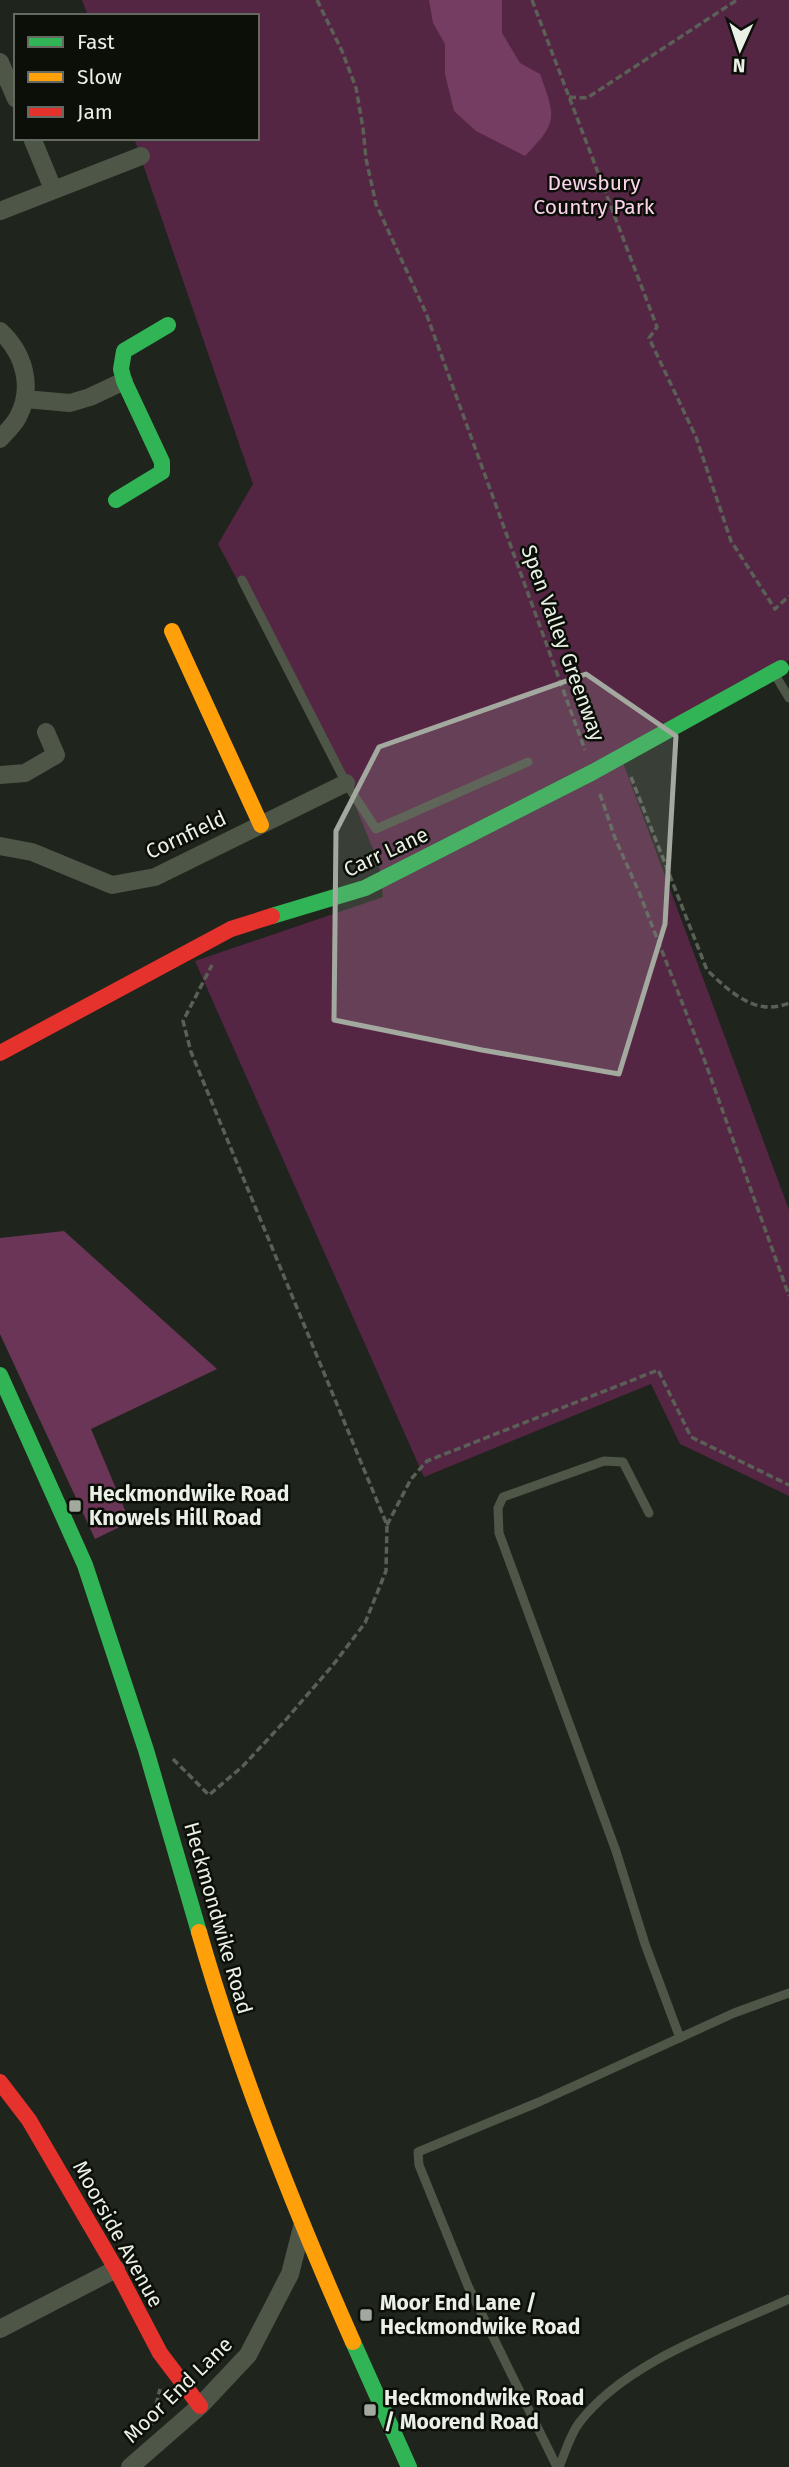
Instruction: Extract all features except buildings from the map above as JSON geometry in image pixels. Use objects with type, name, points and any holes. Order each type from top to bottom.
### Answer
[{"type":"street","points":[[0,62],[14,94]]},
{"type":"street","points":[[33,140],[53,190]]},
{"type":"street","points":[[0,211],[141,156]]},
{"type":"street","points":[[116,500],[162,472],[162,462],[121,369],[124,351],[169,326]]},
{"type":"street","points":[[0,331],[18,350],[24,371],[25,399],[18,419],[0,439]]},
{"type":"street","points":[[25,399],[70,403],[124,381]]},
{"type":"street","points":[[172,631],[261,825]]},
{"type":"street","name":"Carr Lane","points":[[0,1053],[231,929],[365,888],[593,772],[781,672]]},
{"type":"street","points":[[0,775],[25,774],[56,755],[46,732]]},
{"type":"street","name":"Cornfield","points":[[0,846],[32,852],[112,885],[155,877],[346,783]]},
{"type":"street","name":"Heckmondwike Road","points":[[3,1385],[85,1565],[146,1750],[217,1996],[302,2227],[409,2467]]},
{"type":"street","name":"Moorside Avenue","points":[[1,2084],[29,2120],[116,2269],[160,2353],[200,2406]]},
{"type":"street","name":"Moor End Lane","points":[[130,2467],[200,2406],[248,2354],[290,2274],[302,2227]]},
{"type":"street","points":[[0,2329],[116,2269]]},
{"type":"lane","points":[[242,580],[346,783],[376,829],[528,762]]},
{"type":"lane","points":[[781,672],[789,698]]},
{"type":"lane","points":[[649,1513],[623,1462],[604,1461],[503,1497],[498,1508],[499,1533],[611,1839],[645,1944],[680,2038]]},
{"type":"lane","points":[[558,2467],[468,2286],[419,2165],[418,2152],[540,2102],[734,2013],[789,1993]]},
{"type":"lane","points":[[558,2467],[578,2424],[605,2396],[657,2359],[789,2300]]},
{"type":"path","name":"Spen Valley Greenway","points":[[317,0],[342,51],[356,88],[366,159],[376,204],[426,313],[615,838],[704,1056],[789,1296]]},
{"type":"path","points":[[531,0],[657,327],[649,338],[696,438],[731,541],[775,609],[789,596]]},
{"type":"path","points":[[569,97],[587,98],[737,0]]},
{"type":"path","points":[[623,755],[707,970],[725,988],[752,1004],[775,1009],[789,1003]]},
{"type":"path","points":[[146,1750],[161,1746],[209,1796],[243,1766],[333,1665],[365,1623],[386,1571],[387,1525],[191,1052],[183,1021],[213,963]]},
{"type":"path","points":[[387,1525],[411,1479],[427,1461],[658,1370],[691,1437],[789,1485]]},
{"type":"path","points":[[149,2451],[147,2440],[162,2384],[174,2371]]},
{"type":"highlighted area","points":[[586,674],[676,736],[665,924],[619,1074],[334,1020],[336,831],[379,747]]},
{"type":"green space","name":"Dewsbury Country Park","points":[[82,0],[789,0],[789,660],[621,757],[789,1210],[789,1496],[680,1444],[651,1384],[424,1477],[195,961],[383,897],[379,864],[346,783],[218,544],[253,484],[135,140],[259,140],[259,14],[87,14]]},
{"type":"shaded area","points":[[429,0],[502,0],[502,33],[520,63],[540,74],[551,110],[551,119],[544,135],[525,156],[476,131],[454,111],[445,74],[445,44],[433,23]]},
{"type":"shaded area","points":[[64,1231],[217,1369],[91,1429],[130,1522],[95,1539],[0,1334],[0,1238]]},
{"type":"traffic: fast","points":[[116,500],[162,472],[162,462],[121,369],[124,351],[168,325]]},
{"type":"traffic: fast","points":[[272,916],[365,888],[593,772],[781,668]]},
{"type":"traffic: fast","points":[[0,1375],[85,1565],[146,1750],[199,1932]]},
{"type":"traffic: fast","points":[[353,2342],[409,2467]]},
{"type":"traffic: slow","points":[[172,631],[261,825]]},
{"type":"traffic: slow","points":[[199,1932],[269,2140],[353,2342]]},
{"type":"traffic: jam","points":[[0,1053],[231,929],[272,916]]},
{"type":"traffic: jam","points":[[0,2082],[29,2120],[116,2269],[160,2353],[200,2406]]},
{"type":"place","name":"Heckmondwike Road Knowels Hill Road","points":[[75,1506]]},
{"type":"place","name":"Moor End Lane / Heckmondwike Road","points":[[366,2315]]},
{"type":"place","name":"Heckmondwike Road / Moorend Road","points":[[370,2410]]}]
